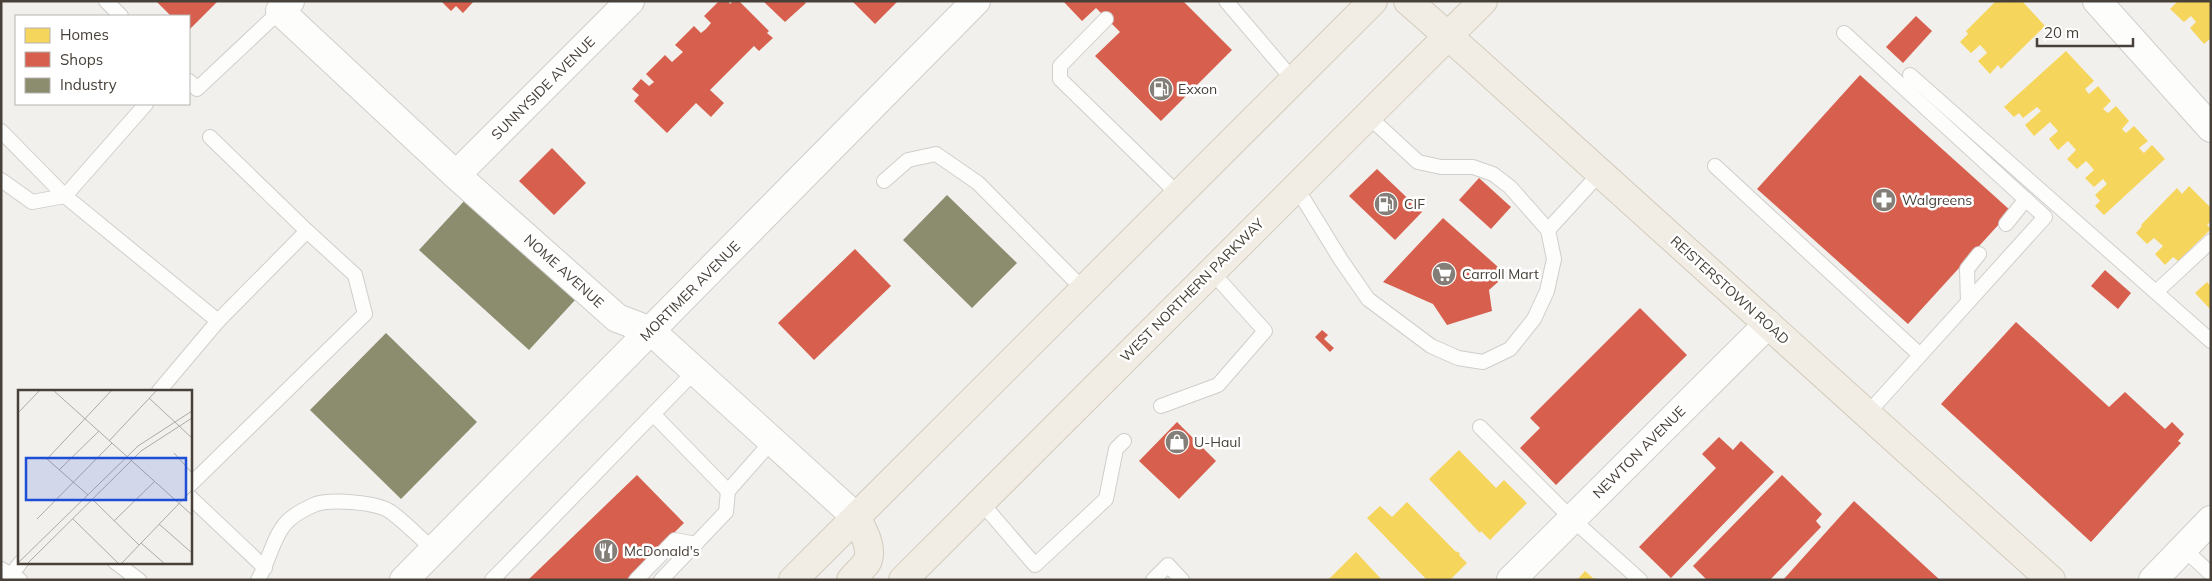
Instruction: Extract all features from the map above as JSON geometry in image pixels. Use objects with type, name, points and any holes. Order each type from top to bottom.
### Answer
[{"type":"main road","points":[[794,580],[1373,1]]},
{"type":"main road","name":"REISTERSTOWN ROAD","points":[[1408,1],[1448,35],[2050,580]]},
{"type":"main road","name":"WEST NORTHERN PARKWAY","points":[[910,577],[980,501],[1483,1]]},
{"type":"main road","points":[[851,580],[867,562],[868,553],[866,539],[856,517]]},
{"type":"street","name":"SUNNYSIDE AVENUE","points":[[456,175],[630,1]]},
{"type":"street","name":"MORTIMER AVENUE","points":[[404,580],[976,1]]},
{"type":"street","points":[[2098,1],[2211,128]]},
{"type":"street","name":"NOME AVENUE","points":[[285,6],[456,175],[617,318],[651,331],[856,517]]},
{"type":"street","name":"NEWTON AVENUE","points":[[1511,580],[1768,324]]},
{"type":"street","points":[[2153,580],[2211,520]]},
{"type":"lane","points":[[106,1],[120,15]]},
{"type":"lane","points":[[1226,1],[1294,80]]},
{"type":"lane","points":[[190,82],[197,88],[285,6]]},
{"type":"lane","points":[[1106,19],[1060,66],[1060,79],[1179,195]]},
{"type":"lane","points":[[1844,33],[2045,217],[1867,414]]},
{"type":"lane","points":[[1910,75],[2211,341]]},
{"type":"lane","points":[[1,180],[32,202],[66,196],[145,105]]},
{"type":"lane","points":[[1296,187],[1341,260],[1368,299],[1431,346],[1458,358],[1483,362],[1510,349],[1534,319],[1547,291],[1554,259],[1548,230],[1510,187],[1493,174],[1473,167],[1441,167],[1418,162],[1367,115]]},
{"type":"lane","points":[[1,131],[66,196],[218,320]]},
{"type":"lane","points":[[191,484],[365,314],[355,275],[307,232],[210,137]]},
{"type":"lane","points":[[884,181],[908,160],[936,154],[978,183],[1084,290]]},
{"type":"lane","points":[[1715,166],[1920,355]]},
{"type":"lane","points":[[1548,230],[1600,173]]},
{"type":"lane","points":[[2006,224],[2026,200]]},
{"type":"lane","points":[[160,390],[218,320],[307,232]]},
{"type":"lane","points":[[2156,292],[2211,241]]},
{"type":"lane","points":[[1968,302],[1967,269],[1979,254]]},
{"type":"lane","points":[[1161,406],[1218,385],[1265,331],[1211,272]]},
{"type":"lane","points":[[492,580],[695,371]]},
{"type":"lane","points":[[654,415],[728,491]]},
{"type":"lane","points":[[1480,427],[1572,519],[1640,580]]},
{"type":"lane","points":[[661,580],[726,512],[728,491],[772,441]]},
{"type":"lane","points":[[980,501],[1035,565],[1106,499],[1116,449],[1124,441]]},
{"type":"lane","points":[[191,498],[262,574],[274,543],[289,520],[317,504],[346,502],[370,505],[390,511],[434,550]]},
{"type":"lane","points":[[636,580],[675,540],[696,544]]},
{"type":"lane","points":[[2183,548],[2211,574]]},
{"type":"lane","points":[[11,574],[19,564]]},
{"type":"lane","points":[[118,564],[139,580]]},
{"type":"lane","points":[[1153,580],[1168,565],[1182,580]]},
{"type":"building: Homes","points":[[1996,1],[2003,1],[2005,3],[2007,1],[2022,1],[2045,26],[2001,69],[1998,65],[1990,74],[1978,61],[1987,53],[1985,50],[1980,45],[1971,53],[1960,42],[1968,34],[1966,31]]},
{"type":"building: Homes","points":[[2178,1],[2211,1],[2211,38],[2204,44],[2190,28],[2196,22],[2191,16],[2184,22],[2170,9]]},
{"type":"building: Homes","points":[[2066,51],[2094,81],[2085,89],[2089,94],[2098,86],[2111,101],[2103,109],[2108,113],[2116,106],[2129,121],[2122,129],[2126,133],[2134,126],[2148,141],[2139,148],[2144,153],[2152,145],[2165,159],[2104,215],[2095,206],[2100,201],[2095,195],[2107,184],[2103,179],[2094,187],[2085,178],[2094,170],[2089,164],[2086,161],[2077,169],[2067,159],[2076,150],[2068,141],[2058,150],[2049,139],[2058,131],[2050,122],[2034,136],[2025,125],[2041,111],[2037,107],[2023,118],[2019,113],[2014,117],[2004,107]]},
{"type":"building: Homes","points":[[2189,186],[2211,208],[2211,221],[2207,225],[2211,229],[2178,261],[2173,257],[2165,265],[2155,254],[2163,246],[2154,238],[2147,244],[2136,233],[2141,225],[2177,188],[2182,194]]},
{"type":"building: Homes","points":[[2207,282],[2211,286],[2211,310],[2195,293]]},
{"type":"building: Homes","points":[[1459,450],[1496,488],[1504,480],[1527,503],[1490,540],[1481,531],[1480,533],[1429,479]]},
{"type":"building: Homes","points":[[1407,502],[1455,551],[1460,553],[1459,555],[1467,563],[1450,580],[1427,580],[1367,518],[1380,506],[1392,517]]},
{"type":"building: Homes","points":[[1356,552],[1382,580],[1328,580]]},
{"type":"building: Homes","points":[[1585,571],[1594,579],[1598,580],[1577,580]]},
{"type":"building: Shops","points":[[156,1],[218,1],[190,29],[190,15],[170,15]]},
{"type":"building: Shops","points":[[441,1],[474,1],[463,13],[456,6],[451,11]]},
{"type":"building: Shops","points":[[719,1],[728,1],[730,4],[733,1],[739,1],[769,31],[767,33],[773,38],[759,51],[754,46],[710,90],[724,103],[711,117],[696,103],[667,133],[634,101],[639,95],[632,89],[641,79],[649,86],[654,82],[646,74],[665,55],[672,62],[683,52],[675,45],[694,26],[701,33],[706,29],[711,23],[704,16]]},
{"type":"building: Shops","points":[[763,1],[804,1],[806,3],[785,22]]},
{"type":"building: Shops","points":[[852,1],[898,1],[875,24]]},
{"type":"building: Shops","name":"Exxon","points":[[1063,1],[1183,1],[1232,50],[1161,121],[1095,56],[1120,32],[1096,8],[1082,21]]},
{"type":"building: Shops","points":[[1916,16],[1932,31],[1903,63],[1886,47]]},
{"type":"building: Shops","name":"Walgreens","points":[[1860,75],[2011,211],[1908,324],[1757,189]]},
{"type":"building: Shops","points":[[552,148],[586,183],[554,215],[519,181]]},
{"type":"building: Shops","name":"CIF","points":[[1377,169],[1422,212],[1395,240],[1349,196]]},
{"type":"building: Shops","name":"CIF","points":[[1479,178],[1511,207],[1491,229],[1459,200]]},
{"type":"building: Shops","name":"Carroll Mart","points":[[1443,218],[1498,267],[1498,282],[1489,290],[1492,311],[1447,325],[1433,304],[1383,282]]},
{"type":"building: Shops","points":[[855,249],[891,286],[814,360],[778,323]]},
{"type":"building: Shops","points":[[2105,270],[2131,293],[2118,309],[2091,286]]},
{"type":"building: Shops","points":[[1640,308],[1687,355],[1556,485],[1520,448],[1540,428],[1530,418]]},
{"type":"building: Shops","points":[[2016,322],[2109,407],[2125,392],[2165,429],[2172,422],[2184,434],[2178,441],[2181,443],[2091,542],[1941,404]]},
{"type":"building: Shops","points":[[1322,330],[1328,335],[1324,339],[1334,348],[1330,352],[1315,337]]},
{"type":"building: Shops","name":"U-Haul","points":[[1177,422],[1216,461],[1179,499],[1139,461]]},
{"type":"building: Shops","points":[[1719,437],[1733,450],[1741,441],[1774,472],[1671,578],[1639,547],[1716,468],[1702,454]]},
{"type":"building: Shops","name":"McDonald's","points":[[637,475],[684,523],[626,580],[528,580]]},
{"type":"building: Shops","points":[[1782,475],[1822,514],[1816,521],[1821,527],[1770,580],[1707,580],[1693,566]]},
{"type":"building: Shops","points":[[1854,501],[1940,580],[1783,580]]},
{"type":"building: Industry","points":[[947,195],[1017,263],[972,308],[903,240]]},
{"type":"building: Industry","points":[[466,199],[576,299],[529,350],[419,250]]},
{"type":"building: Industry","points":[[386,333],[477,422],[401,499],[310,410]]},
{"type":"place","name":"Exxon","points":[[1161,89]]},
{"type":"place","name":"Walgreens","points":[[1884,200]]},
{"type":"place","name":"CIF","points":[[1386,204]]},
{"type":"place","name":"Carroll Mart","points":[[1444,274]]},
{"type":"place","name":"U-Haul","points":[[1177,442]]},
{"type":"place","name":"McDonald's","points":[[606,551]]}]
